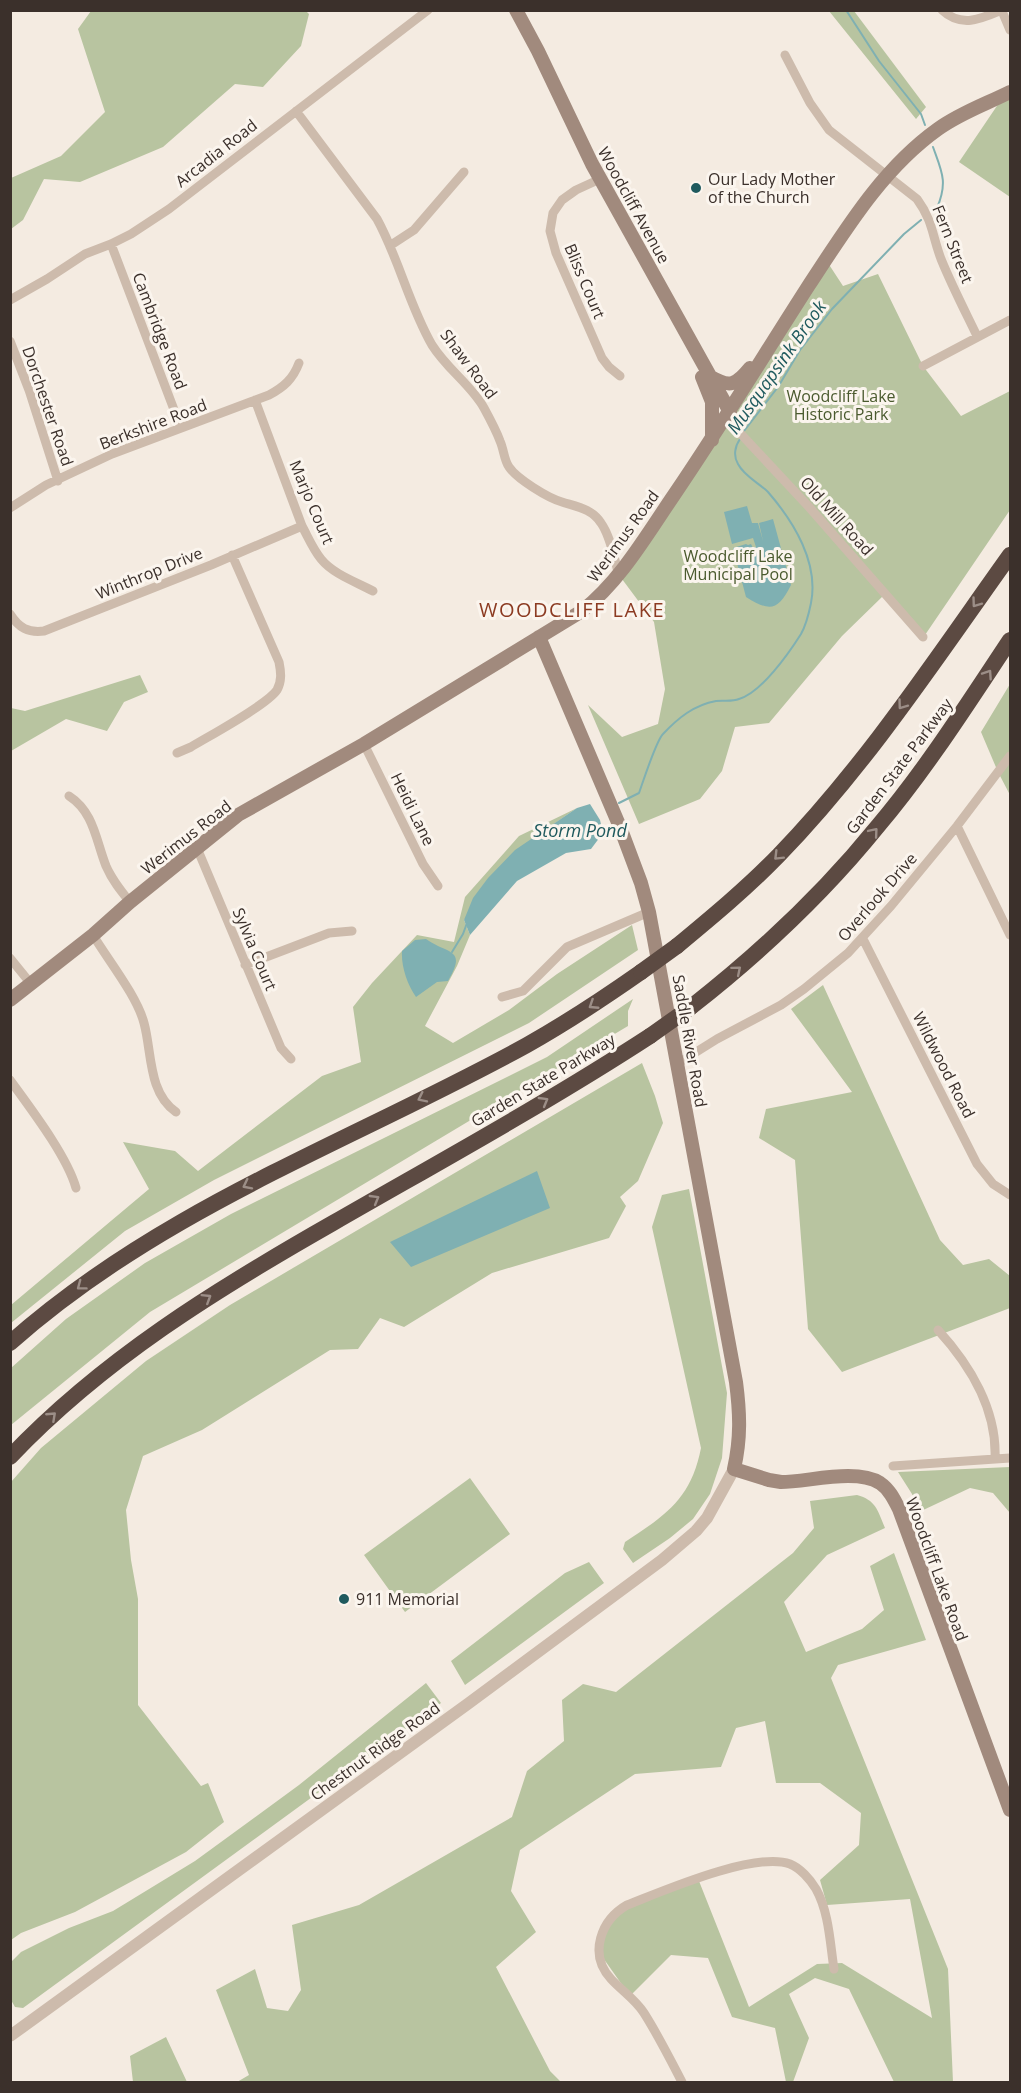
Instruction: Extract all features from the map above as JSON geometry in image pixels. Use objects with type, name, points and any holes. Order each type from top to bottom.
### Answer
[{"type":"highway","name":"Garden State Parkway","points":[[10,1343],[87,1281],[164,1231],[284,1166],[525,1046],[565,1023],[677,946],[778,856],[838,789],[1011,555]]},
{"type":"highway","name":"Garden State Parkway","points":[[10,1457],[84,1387],[193,1306],[271,1258],[571,1086],[692,1007],[746,963],[788,925],[851,859],[914,780],[1011,640]]},
{"type":"main road","name":"Woodcliff Avenue","points":[[516,10],[600,179],[711,377],[728,415]]},
{"type":"main road","name":"Werimus Road","points":[[10,1000],[93,935],[130,902],[238,815],[364,744],[588,606],[608,589],[712,440],[839,239],[886,175],[917,146],[948,122],[1011,92]]},
{"type":"main road","points":[[711,377],[727,384],[735,383],[770,347]]},
{"type":"main road","points":[[701,360],[703,378],[712,402],[712,440]]},
{"type":"main road","name":"Saddle River Road","points":[[539,637],[620,827],[649,912],[737,1389],[740,1442],[734,1469]]},
{"type":"main road","name":"Woodcliff Lake Road","points":[[734,1469],[781,1482],[862,1477],[880,1483],[890,1493],[899,1509],[1011,1810]]},
{"type":"street","name":"Arcadia Road","points":[[10,300],[85,254],[131,234],[169,209],[428,10]]},
{"type":"street","points":[[942,10],[948,16],[966,22],[1002,11],[1011,30]]},
{"type":"street","name":"Fern Street","points":[[785,55],[810,103],[829,130],[916,199],[930,218],[947,274],[977,336]]},
{"type":"street","name":"Shaw Road","points":[[296,111],[365,200],[377,219],[391,245],[432,345],[482,405],[501,443],[510,468],[515,474],[551,497],[580,506],[595,516],[605,530],[619,575]]},
{"type":"street","points":[[391,245],[414,230],[464,172]]},
{"type":"street","name":"Bliss Court","points":[[600,179],[576,190],[562,200],[553,213],[550,231],[556,253],[602,358],[609,368],[621,376]]},
{"type":"street","name":"Cambridge Road","points":[[111,244],[181,428]]},
{"type":"street","points":[[923,366],[1011,320]]},
{"type":"street","name":"Dorchester Road","points":[[10,341],[29,390],[58,481]]},
{"type":"street","name":"Berkshire Road","points":[[10,508],[46,485],[112,454],[282,388],[299,363]]},
{"type":"street","name":"Marjo Court","points":[[255,400],[302,526],[321,560],[334,570],[373,591]]},
{"type":"street","name":"Old Mill Road","points":[[728,415],[738,430],[923,637]]},
{"type":"street","name":"Winthrop Drive","points":[[10,614],[24,629],[34,632],[44,631],[302,526]]},
{"type":"street","points":[[177,753],[191,747],[266,701],[277,689],[280,681],[279,662],[232,555]]},
{"type":"street","name":"Heidi Lane","points":[[364,744],[423,864],[438,886]]},
{"type":"street","name":"Overlook Drive","points":[[677,1064],[804,989],[863,939],[957,826],[1011,756]]},
{"type":"street","points":[[69,796],[78,802],[88,814],[107,867],[115,883],[130,902]]},
{"type":"street","points":[[957,826],[1011,935]]},
{"type":"street","name":"Sylvia Court","points":[[196,848],[280,1048],[291,1059]]},
{"type":"street","points":[[502,997],[515,995],[523,990],[567,947],[649,912]]},
{"type":"street","points":[[245,965],[329,933],[352,931]]},
{"type":"street","points":[[93,935],[144,1021],[151,1067],[157,1085],[162,1098],[176,1112]]},
{"type":"street","name":"Wildwood Road","points":[[863,939],[977,1164],[993,1184],[1011,1195]]},
{"type":"street","points":[[10,958],[31,984]]},
{"type":"street","points":[[10,1080],[72,1174],[76,1188]]},
{"type":"street","points":[[938,1330],[963,1360],[978,1389],[996,1438],[995,1458]]},
{"type":"street","points":[[893,1466],[1011,1458]]},
{"type":"street","name":"Chestnut Ridge Road","points":[[10,2036],[662,1560],[696,1531],[707,1518],[734,1469]]},
{"type":"street","points":[[682,2082],[644,2013],[636,2002],[612,1980],[602,1964],[601,1936],[610,1918],[618,1910],[720,1871],[764,1862],[790,1864],[808,1878],[820,1897],[834,1969]]},
{"type":"green space","points":[[91,11],[306,11],[309,14],[301,46],[263,87],[235,84],[163,147],[80,182],[44,179],[23,220],[11,229],[11,178],[61,156],[105,112],[78,29]]},
{"type":"green space","points":[[829,11],[854,11],[926,107],[916,119]]},
{"type":"green space","points":[[1010,92],[1010,197],[959,162],[1005,94]]},
{"type":"green space","points":[[826,260],[843,286],[878,274],[923,366],[961,416],[1010,391],[1010,510],[925,635],[883,596],[842,636],[769,723],[735,727],[722,771],[700,799],[639,824],[588,705],[622,737],[658,724],[665,689],[654,622],[619,575]]},
{"type":"green space","points":[[140,675],[148,692],[124,702],[107,731],[66,719],[11,751],[11,708],[25,711]]},
{"type":"green space","points":[[1010,684],[1010,795],[981,732]]},
{"type":"green space","points":[[577,808],[548,828],[464,920],[470,935],[457,966],[425,1026],[453,1043],[509,1010],[557,974],[632,925],[638,950],[529,1023],[214,1180],[125,1231],[11,1323],[11,1305],[149,1189],[123,1142],[175,1151],[198,1171],[322,1076],[361,1062],[353,1007],[372,983],[417,935],[454,942],[465,897],[519,836]]},
{"type":"green space","points":[[823,985],[940,1240],[963,1265],[989,1259],[1010,1276],[1010,1308],[842,1372],[808,1329],[795,1160],[759,1138],[766,1109],[852,1092],[791,1009]]},
{"type":"green space","points":[[633,999],[628,1011],[628,1026],[150,1312],[11,1425],[11,1368],[66,1319],[145,1263],[231,1214],[547,1057]]},
{"type":"green space","points":[[642,1063],[663,1123],[638,1181],[620,1197],[626,1206],[609,1238],[492,1273],[404,1327],[380,1318],[358,1349],[330,1350],[202,1430],[143,1456],[126,1510],[138,1599],[138,1705],[201,1786],[208,1783],[224,1822],[186,1852],[75,1912],[21,1933],[11,1940],[11,1482],[41,1448],[146,1361],[230,1305]]},
{"type":"green space","points":[[689,1189],[727,1393],[722,1458],[710,1494],[693,1519],[633,1563],[623,1549],[625,1542],[653,1523],[675,1504],[691,1480],[701,1448],[652,1227],[662,1195]]},
{"type":"green space","points":[[1010,1467],[1010,1513],[993,1493],[970,1488],[919,1512],[912,1494],[898,1472]]},
{"type":"green space","points":[[470,1478],[510,1534],[405,1612],[364,1555]]},
{"type":"green space","points":[[857,1495],[872,1503],[885,1528],[827,1555],[784,1602],[806,1652],[862,1629],[884,1610],[870,1566],[894,1553],[926,1640],[838,1665],[831,1678],[948,1969],[953,2082],[894,2082],[849,1989],[815,1978],[789,1994],[809,2038],[793,2082],[786,2082],[775,2028],[732,2017],[708,1958],[671,1955],[630,1996],[601,1955],[609,1916],[697,1876],[749,2007],[817,1964],[842,1963],[932,2018],[910,1899],[827,1905],[820,1880],[859,1845],[861,1813],[820,1783],[776,1783],[765,1721],[736,1728],[721,1767],[635,1774],[520,1850],[511,1891],[536,1932],[496,1967],[550,2071],[561,2082],[237,2082],[249,2075],[216,1990],[255,1969],[267,2008],[288,2011],[301,1990],[292,1925],[359,1905],[512,1817],[527,1771],[564,1741],[562,1700],[583,1684],[616,1692],[793,1553],[814,1528],[810,1501]]},
{"type":"green space","points":[[589,1562],[604,1583],[465,1685],[451,1661],[565,1573]]},
{"type":"green space","points":[[426,1683],[441,1703],[23,2008],[15,2007],[11,2000],[11,1962],[21,1952],[69,1928],[113,1911],[195,1861],[299,1785]]},
{"type":"green space","points":[[166,2037],[187,2082],[133,2082],[130,2056]]},
{"type":"water","points":[[747,506],[752,523],[758,523],[763,541],[759,523],[773,519],[791,585],[782,600],[773,606],[761,605],[746,597],[733,548],[746,544],[751,544],[753,548],[756,547],[753,538],[732,544],[724,512]]},
{"type":"water","name":"Storm Pond","points":[[590,804],[600,820],[603,833],[591,849],[566,853],[517,881],[470,935],[464,920],[473,898],[488,878],[515,850],[577,808]]},
{"type":"water","points":[[426,939],[453,954],[456,963],[448,981],[437,982],[416,997],[405,975],[402,951],[415,940]]},
{"type":"water","points":[[537,1171],[550,1208],[411,1267],[390,1242]]},
{"type":"waterway","name":"Musquapsink Brook","points":[[846,10],[879,61],[921,114],[925,125]]},
{"type":"waterway","name":"Musquapsink Brook","points":[[933,147],[943,184],[937,208]]},
{"type":"waterway","name":"Musquapsink Brook","points":[[744,431],[778,387],[800,350],[832,309],[904,234],[921,220]]},
{"type":"waterway","name":"Musquapsink Brook","points":[[619,803],[639,793],[657,745],[669,728],[687,713],[701,706],[716,701],[736,700],[756,689],[782,661],[806,623],[813,588],[808,558],[787,516],[768,492],[738,464],[735,451],[740,439]]},
{"type":"waterway","name":"Musquapsink Brook","points":[[452,952],[467,923]]},
{"type":"place","name":"Our Lady Mother of the Church","points":[[696,188]]},
{"type":"place","name":"911 Memorial","points":[[344,1599]]},
{"type":"district","name":"WOODCLIFF LAKE","points":[[572,609]]},
{"type":"park label","name":"Woodcliff Lake Historic Park","points":[[841,405]]},
{"type":"park label","name":"Woodcliff Lake Municipal Pool","points":[[738,565]]}]
